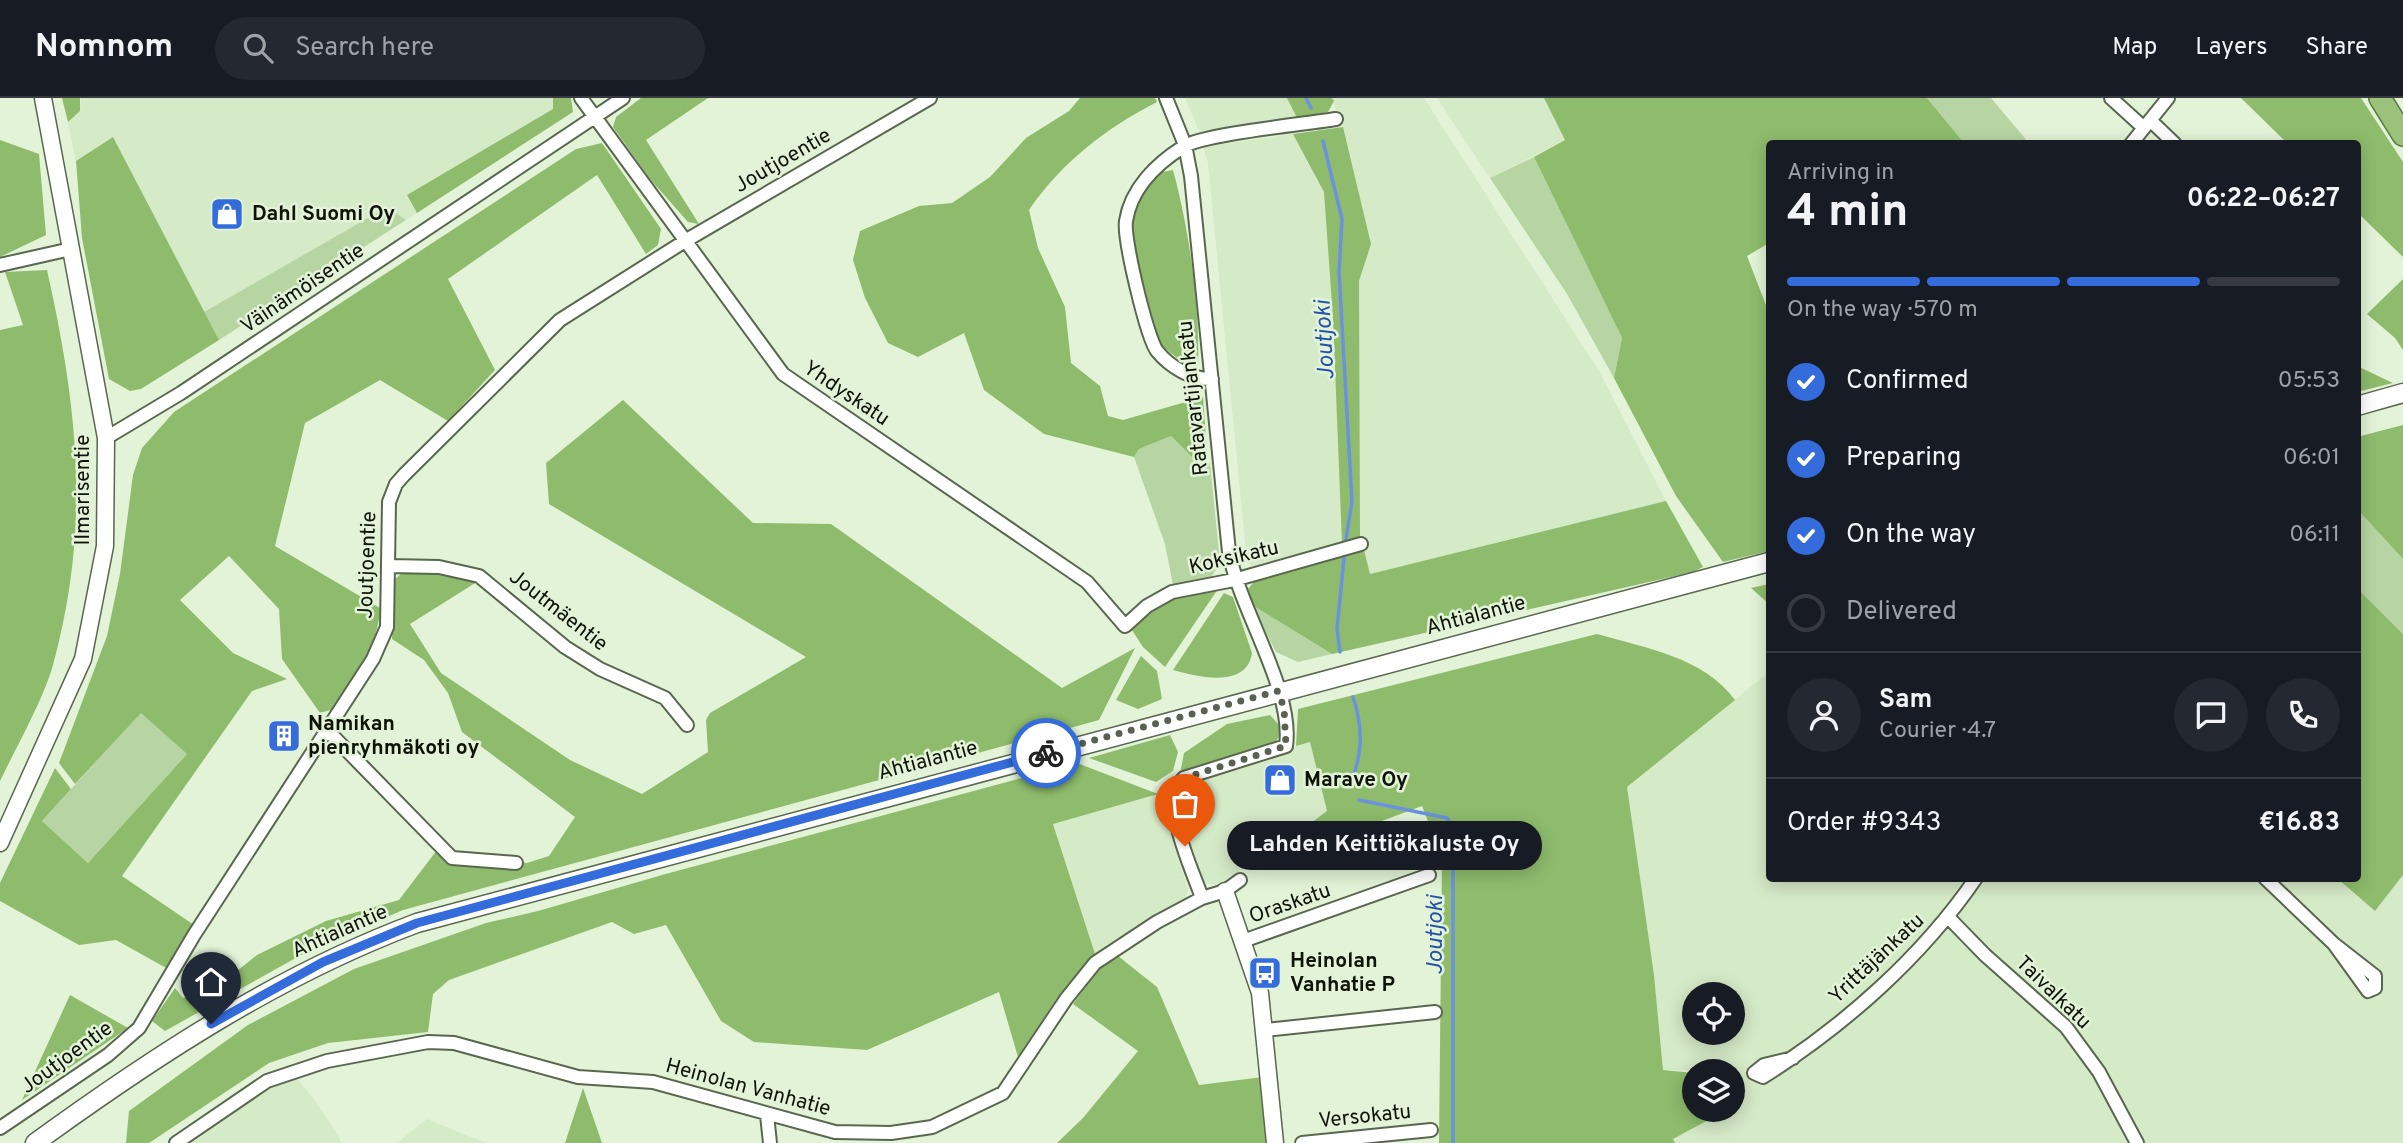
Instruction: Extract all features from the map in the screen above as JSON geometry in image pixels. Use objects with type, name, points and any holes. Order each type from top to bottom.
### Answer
[{"type":"highway","points":[[2380,98],[2403,135]]},
{"type":"highway","points":[[2397,98],[2403,107]]},
{"type":"main road","points":[[2361,404],[2403,393]]},
{"type":"main road","name":"Ahtialantie","points":[[54,1143],[164,1057],[228,1013],[274,987],[368,942],[417,923],[1766,563]]},
{"type":"main road","name":"Ahtialantie","points":[[35,1143],[116,1085],[164,1057]]},
{"type":"street","name":"Ilmarisentie","points":[[0,843],[83,660],[105,546],[106,438],[46,98]]},
{"type":"street","name":"Yhdyskatu","points":[[581,98],[783,374],[1087,582],[1125,626]]},
{"type":"street","name":"Väinämöisentie","points":[[106,438],[181,394],[623,98]]},
{"type":"street","name":"Joutjoentie","points":[[0,1128],[108,1055],[139,1028],[194,935],[373,659],[387,627],[389,502],[404,474],[560,320],[685,241],[930,98]]},
{"type":"street","name":"Ratavartijankatu","points":[[1166,98],[1185,145],[1234,580],[1284,708],[1286,746],[1184,778],[1176,786],[1173,796],[1176,819],[1202,898]]},
{"type":"street","points":[[2111,98],[2169,140]]},
{"type":"street","points":[[2134,140],[2168,98]]},
{"type":"street","points":[[1212,379],[1198,380],[1156,350],[1132,266],[1125,223],[1133,199],[1145,178],[1185,145],[1336,119]]},
{"type":"street","points":[[0,265],[71,249]]},
{"type":"street","name":"Koksikatu","points":[[1125,626],[1147,606],[1172,592],[1234,580],[1360,544]]},
{"type":"street","name":"Joutmäentie","points":[[389,566],[439,567],[480,576],[565,647],[600,669],[666,698],[687,725]]},
{"type":"street","points":[[327,730],[452,858],[516,863]]},
{"type":"street","name":"Oraskatu","points":[[1243,941],[1429,875]]},
{"type":"street","name":"Heinolan Vanhatie","points":[[176,1143],[267,1081],[327,1061],[428,1042],[454,1043],[578,1077],[653,1082],[835,1132],[891,1133],[932,1127],[1003,1093],[1066,999],[1094,963],[1118,945],[1202,898],[1225,891],[1240,880]]},
{"type":"street","name":"Yrittäjänkatu","points":[[1793,1058],[1892,975],[1949,918],[1973,882]]},
{"type":"street","points":[[2269,882],[2334,944]]},
{"type":"street","points":[[1225,891],[1260,993],[1266,1030],[1275,1143]]},
{"type":"street","name":"Taivalkatu","points":[[1949,918],[1985,955],[2066,1027],[2099,1072],[2137,1143]]},
{"type":"street","points":[[1266,1030],[1435,1012]]},
{"type":"street","points":[[767,1115],[771,1143]]},
{"type":"street","name":"Versokatu","points":[[1302,1143],[1431,1130]]},
{"type":"shaded area","points":[[81,98],[553,98],[553,109],[407,195],[417,213],[406,220],[387,207],[204,312],[113,137],[76,161],[68,122],[80,111]]},
{"type":"shaded area","points":[[1185,98],[1287,98],[1297,118],[1201,135]]},
{"type":"shaded area","points":[[1332,98],[1424,98],[1599,371],[1666,501],[1370,574],[1360,538],[1252,566],[1247,562],[1208,163],[1203,147],[1342,127]]},
{"type":"shaded area","points":[[1437,98],[1544,98],[1565,140],[1490,178]]},
{"type":"shaded area","points":[[1927,98],[1991,98],[2026,140],[1962,140]]},
{"type":"shaded area","points":[[1534,157],[1622,338],[1614,378],[1567,294],[1490,178]]},
{"type":"shaded area","points":[[387,207],[406,220],[219,340],[204,312]]},
{"type":"shaded area","points":[[1171,436],[1195,460],[1198,471],[1210,463],[1220,562],[1211,578],[1173,585],[1165,544],[1134,457],[1139,449]]},
{"type":"shaded area","points":[[2361,513],[2403,559],[2403,634],[2361,592]]},
{"type":"shaded area","points":[[1252,605],[1332,654],[1298,662],[1276,652]]},
{"type":"shaded area","points":[[1766,674],[1766,882],[2341,882],[2375,911],[2403,875],[2403,1143],[1675,1143],[1673,1139],[1705,1122],[1745,1122],[1745,1059],[1682,1059],[1682,1070],[1663,1070],[1654,975],[1627,787]]},
{"type":"shaded area","points":[[141,712],[187,754],[88,863],[42,821]]},
{"type":"shaded area","points":[[1310,742],[1327,811],[1263,858],[1216,885],[1202,882],[1181,818],[1180,797],[1187,780]]},
{"type":"shaded area","points":[[1158,794],[1188,889],[1185,901],[1095,954],[1053,823]]},
{"type":"shaded area","points":[[296,1077],[320,1107],[342,1143],[183,1143],[264,1091]]},
{"type":"shaded area","points":[[427,1119],[470,1137],[488,1143],[397,1143]]},
{"type":"green space","points":[[62,98],[80,98],[80,111],[68,122]]},
{"type":"green space","points":[[553,98],[571,98],[573,112],[417,213],[407,195],[553,109]]},
{"type":"green space","points":[[641,98],[708,98],[646,140],[699,224],[688,222],[650,179],[613,127],[616,117]]},
{"type":"green space","points":[[1080,98],[1155,98],[1157,102],[1120,123],[1086,148],[1055,177],[1029,210],[1038,248],[1065,307],[1071,363],[1100,386],[1108,416],[1123,420],[1203,397],[1207,452],[1195,460],[1171,436],[1139,449],[1134,457],[1044,434],[984,390],[964,333],[918,357],[888,343],[865,298],[853,260],[860,231],[919,206],[952,203],[990,177],[1026,138],[1069,111]]},
{"type":"green space","points":[[1287,98],[1332,98],[1334,101],[1328,112],[1297,118]]},
{"type":"green space","points":[[1544,98],[1927,98],[1962,140],[1766,140],[1766,245],[1747,256],[1766,305],[1766,552],[1723,562],[1676,496],[1614,378],[1622,338],[1534,157],[1565,140]]},
{"type":"green space","points":[[2241,98],[2361,98],[2403,162],[2403,257],[2361,216],[2361,140],[2284,140]]},
{"type":"green space","points":[[1343,127],[1371,244],[1359,281],[1360,538],[1342,543],[1333,318],[1324,192],[1293,134]]},
{"type":"green space","points":[[113,137],[219,340],[141,389],[130,391],[109,379],[82,238],[76,161]]},
{"type":"green space","points":[[0,140],[39,154],[46,235],[0,257]]},
{"type":"green space","points":[[602,143],[661,229],[658,245],[646,254],[597,175],[448,279],[495,370],[448,421],[380,380],[305,423],[275,546],[380,608],[379,622],[370,648],[334,709],[320,713],[282,659],[279,609],[229,556],[180,600],[233,653],[287,679],[252,691],[122,876],[194,925],[168,969],[116,940],[79,945],[0,901],[0,883],[55,768],[71,789],[42,821],[88,863],[187,754],[141,713],[75,784],[59,763],[107,636],[120,574],[133,475],[142,448],[174,412],[576,149]]},
{"type":"green space","points":[[1173,170],[1184,217],[1195,293],[1198,366],[1189,367],[1159,344],[1138,267],[1131,221],[1140,195],[1162,172]]},
{"type":"green space","points":[[47,270],[73,419],[76,515],[72,564],[65,614],[49,679],[0,781],[0,330],[23,325],[5,272]]},
{"type":"green space","points":[[2403,279],[2403,350],[2395,338],[2367,314]]},
{"type":"green space","points":[[2361,368],[2393,383],[2361,391]]},
{"type":"green space","points":[[623,400],[753,523],[831,524],[1062,688],[1135,648],[1099,720],[403,910],[303,954],[165,1031],[152,1021],[175,988],[183,998],[222,983],[257,955],[326,921],[399,900],[437,850],[453,866],[460,858],[527,863],[549,856],[575,817],[462,732],[448,693],[424,660],[392,639],[394,580],[404,571],[439,571],[480,580],[410,624],[441,673],[570,760],[642,794],[708,752],[706,720],[710,713],[806,657],[549,504],[546,463]]},
{"type":"green space","points":[[2403,425],[2403,559],[2361,513],[2361,436]]},
{"type":"green space","points":[[1666,501],[1703,567],[1693,572],[1332,654],[1252,605],[1248,589],[1257,578],[1364,550],[1370,574]]},
{"type":"green space","points":[[1766,585],[1766,601],[1751,588]]},
{"type":"green space","points":[[1218,589],[1165,667],[1143,647],[1130,627],[1161,604]]},
{"type":"green space","points":[[2361,592],[2403,634],[2403,875],[2375,911],[2341,882],[2361,882]]},
{"type":"green space","points":[[1224,593],[1233,597],[1252,653],[1248,664],[1241,672],[1220,678],[1173,670]]},
{"type":"green space","points":[[1597,634],[1672,656],[1690,664],[1722,685],[1735,700],[1627,787],[1654,975],[1663,1070],[1682,1072],[1682,1122],[1705,1122],[1673,1139],[1675,1143],[1439,1143],[1442,857],[1422,806],[1288,856],[1285,842],[1327,811],[1310,742],[1296,746],[1298,709]]},
{"type":"green space","points":[[1141,656],[1157,671],[1162,699],[1138,709],[1116,700]]},
{"type":"green space","points":[[1270,715],[1279,725],[1279,737],[1272,746],[1180,774],[1184,753],[1227,724]]},
{"type":"green space","points":[[1170,735],[1178,752],[1173,771],[1156,782],[1089,758]]},
{"type":"green space","points":[[1077,763],[1158,794],[1053,824],[1095,954],[1057,998],[1018,1057],[999,992],[867,1050],[754,1042],[721,1021],[666,925],[634,934],[612,922],[449,980],[433,994],[428,1032],[328,1043],[269,1063],[149,1143],[126,1143],[129,1111],[248,1025],[354,969],[486,923]]},
{"type":"green space","points":[[1118,956],[1157,987],[1199,1085],[1263,1077],[1267,1143],[1057,1143],[1083,1118],[1138,1051],[1073,1004],[1099,969]]},
{"type":"green space","points":[[70,995],[128,1028],[22,1100]]},
{"type":"green space","points":[[583,1088],[602,1143],[565,1143]]},
{"type":"waterway","name":"Joutjoki","points":[[1306,98],[1311,108]]},
{"type":"waterway","name":"Joutjoki","points":[[1323,141],[1342,219],[1339,272],[1352,502],[1346,539]]},
{"type":"waterway","name":"Joutjoki","points":[[1340,652],[1337,629],[1344,558]]},
{"type":"waterway","name":"Joutjoki","points":[[1351,782],[1358,761],[1360,740],[1359,719],[1353,697]]},
{"type":"waterway","name":"Joutjoki","points":[[1359,800],[1447,818],[1453,828],[1453,1143]]},
{"type":"way so far","points":[[1046,753],[1278,691],[1288,733],[1286,746],[1184,778],[1176,786],[1173,796],[1176,819],[1185,846]]},
{"type":"place","name":"Dahl Suomi Oy","points":[[227,214]]},
{"type":"place","name":"Namikan pienryhmäkoti oy","points":[[284,736]]},
{"type":"place","name":"Marave Oy","points":[[1280,780]]},
{"type":"place","name":"Lahden Keittiökaluste Oy","points":[[1185,846]]},
{"type":"place","name":"Heinolan Vanhatie P","points":[[1265,973]]},
{"type":"route","points":[[211,1024],[323,962],[417,923],[1046,753]]}]
